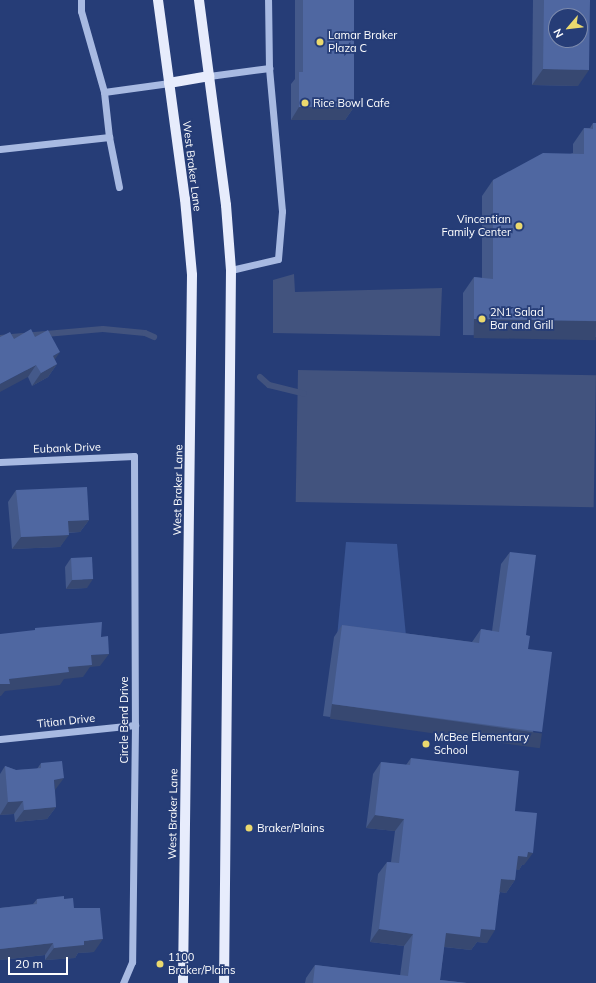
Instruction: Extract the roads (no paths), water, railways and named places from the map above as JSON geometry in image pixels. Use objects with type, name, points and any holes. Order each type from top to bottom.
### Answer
[{"type":"main road","name":"West Braker Lane","points":[[158,0],[185,199],[192,276],[183,983]]},
{"type":"main road","points":[[199,0],[226,205],[232,270],[224,983]]},
{"type":"main road","points":[[169,83],[209,76]]},
{"type":"street","points":[[81,0],[81,11],[104,92],[109,138],[119,187]]},
{"type":"street","points":[[232,270],[278,259],[282,211],[269,68],[268,0]]},
{"type":"street","points":[[209,76],[269,68]]},
{"type":"street","points":[[104,92],[169,83]]},
{"type":"street","points":[[0,149],[109,138]]},
{"type":"street","name":"Eubank Drive","points":[[0,462],[134,456]]},
{"type":"street","name":"Circle Bend Drive","points":[[123,983],[132,962],[135,725],[134,456]]},
{"type":"street","name":"Titian Drive","points":[[0,739],[135,725]]},
{"type":"waterway","points":[[0,338],[103,329],[145,333],[154,337]]},
{"type":"waterway","points":[[260,377],[269,385],[304,394]]},
{"type":"place","name":"Lamar Braker Plaza C","points":[[320,42]]},
{"type":"place","name":"Rice Bowl Cafe","points":[[305,103]]},
{"type":"place","name":"Vincentian Family Center","points":[[519,226]]},
{"type":"place","name":"2N1 Salad Bar and Grill","points":[[482,319]]},
{"type":"place","name":"McBee Elementary School","points":[[426,744]]},
{"type":"place","name":"Braker/Plains","points":[[249,828]]},
{"type":"place","name":"1100 Braker/Plains","points":[[160,964]]}]
